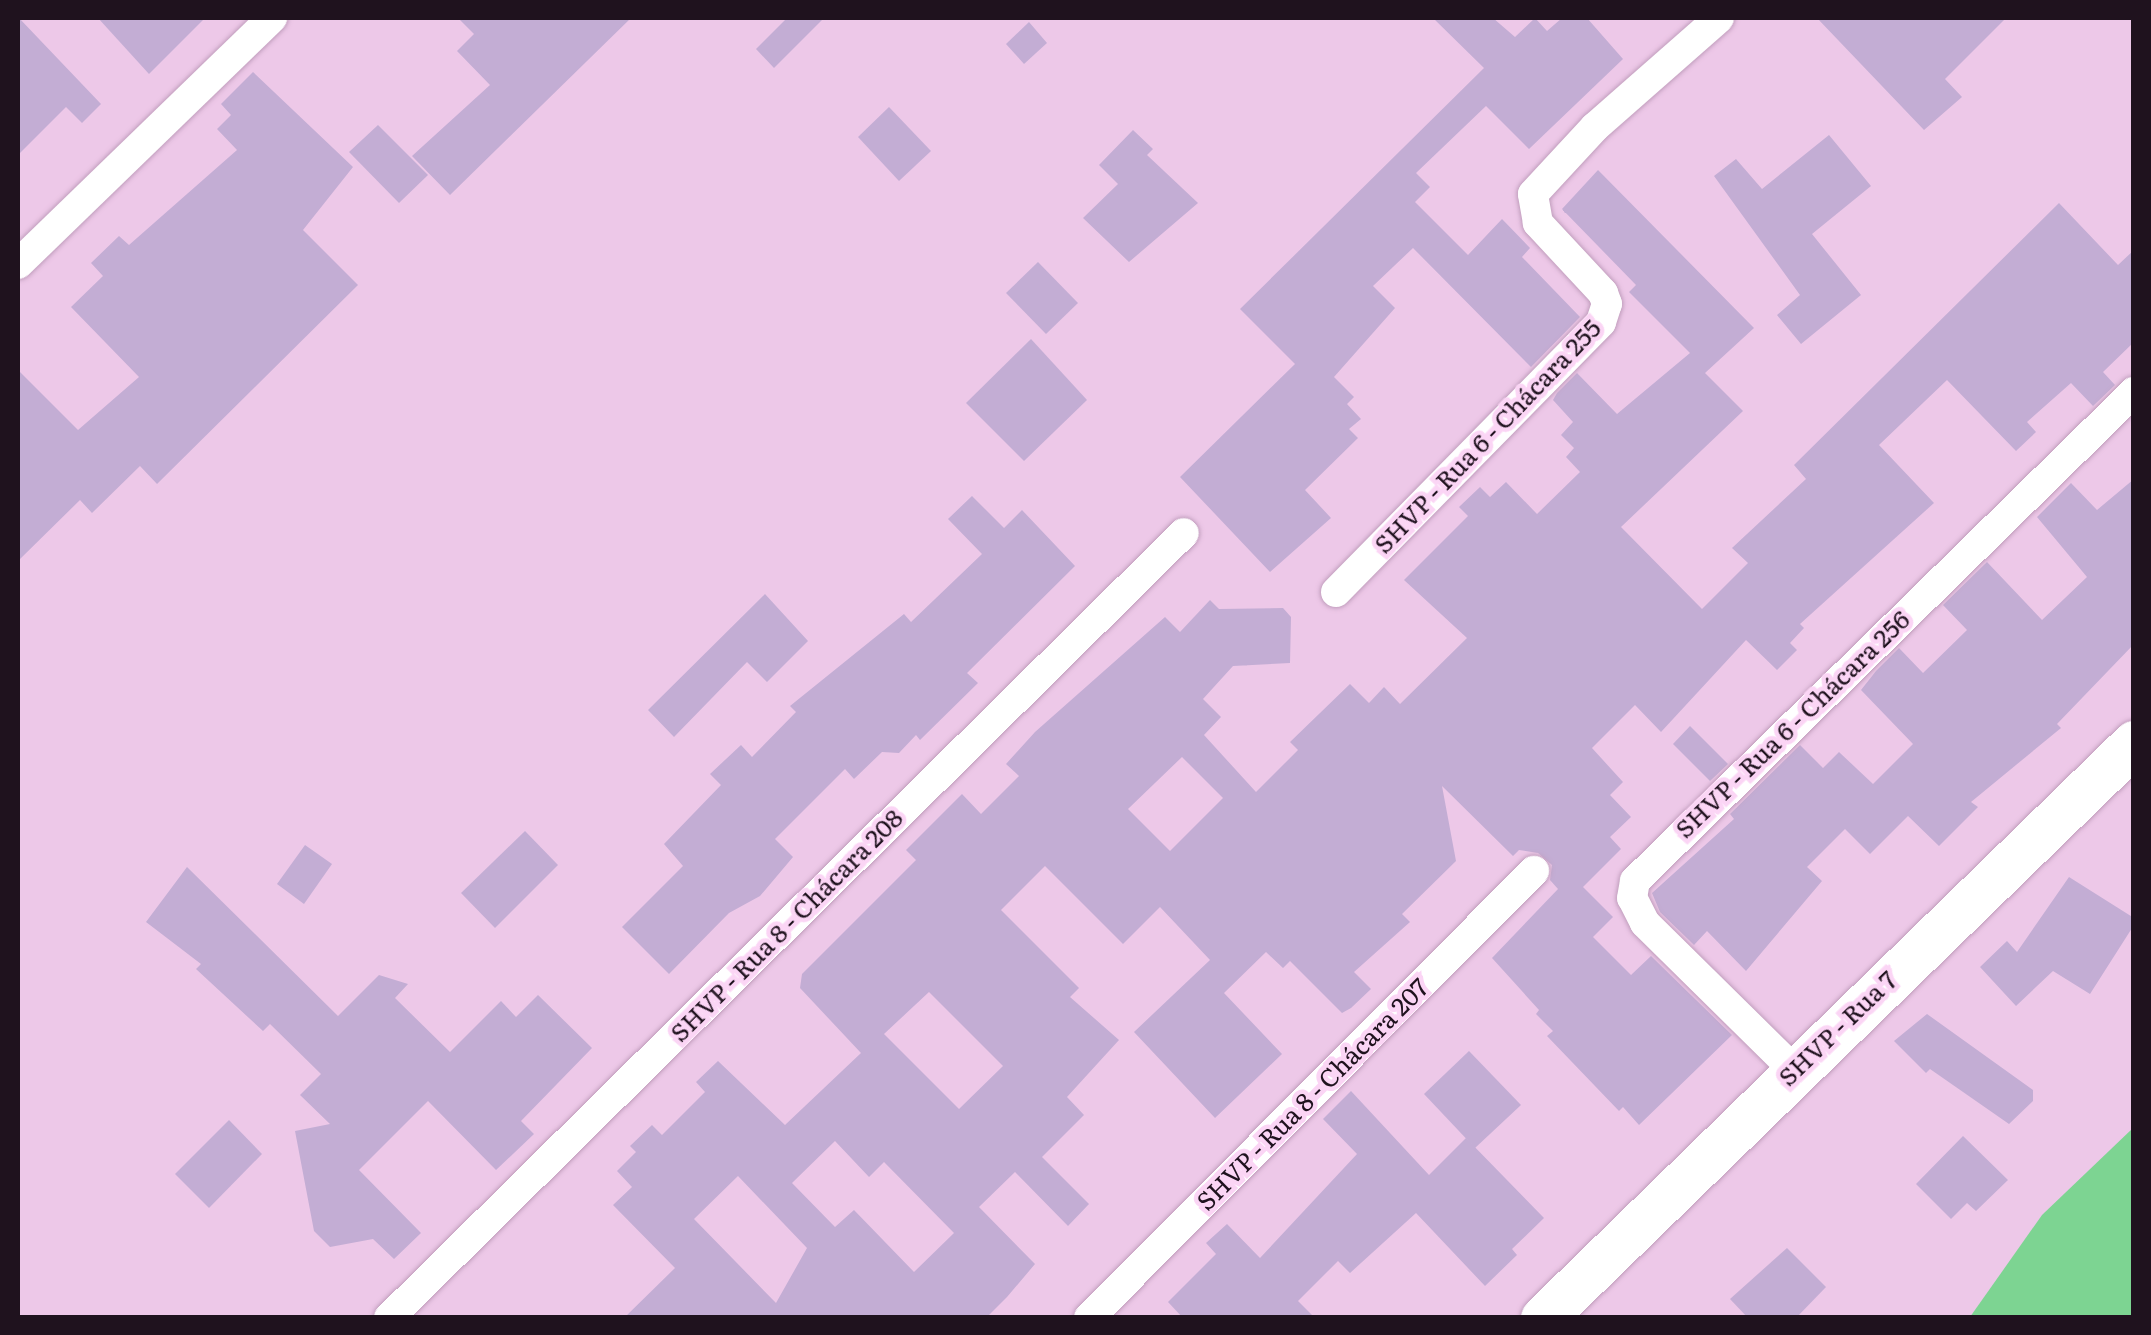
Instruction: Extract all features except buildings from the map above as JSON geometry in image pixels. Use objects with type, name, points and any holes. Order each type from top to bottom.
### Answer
[{"type":"street","points":[[18,264],[272,18]]},
{"type":"street","name":"SHVP - Rua 6 - Chácara 255","points":[[1336,592],[1601,322],[1604,293],[1538,224],[1533,194],[1595,127],[1720,18]]},
{"type":"street","name":"SHVP - Rua 6 - Chácara 256","points":[[1792,1069],[1644,923],[1632,898],[1635,881],[2134,392]]},
{"type":"street","name":"SHVP - Rua 8 - Chácara 208","points":[[389,1318],[1184,533]]},
{"type":"street","name":"SHVP - Rua 7","points":[[1544,1318],[1792,1069],[2134,743]]},
{"type":"street","name":"SHVP - Rua 8 - Chácara 207","points":[[1090,1318],[1534,871]]},
{"type":"green space","points":[[2133,1128],[2133,1317],[1970,1317],[2042,1215]]}]
